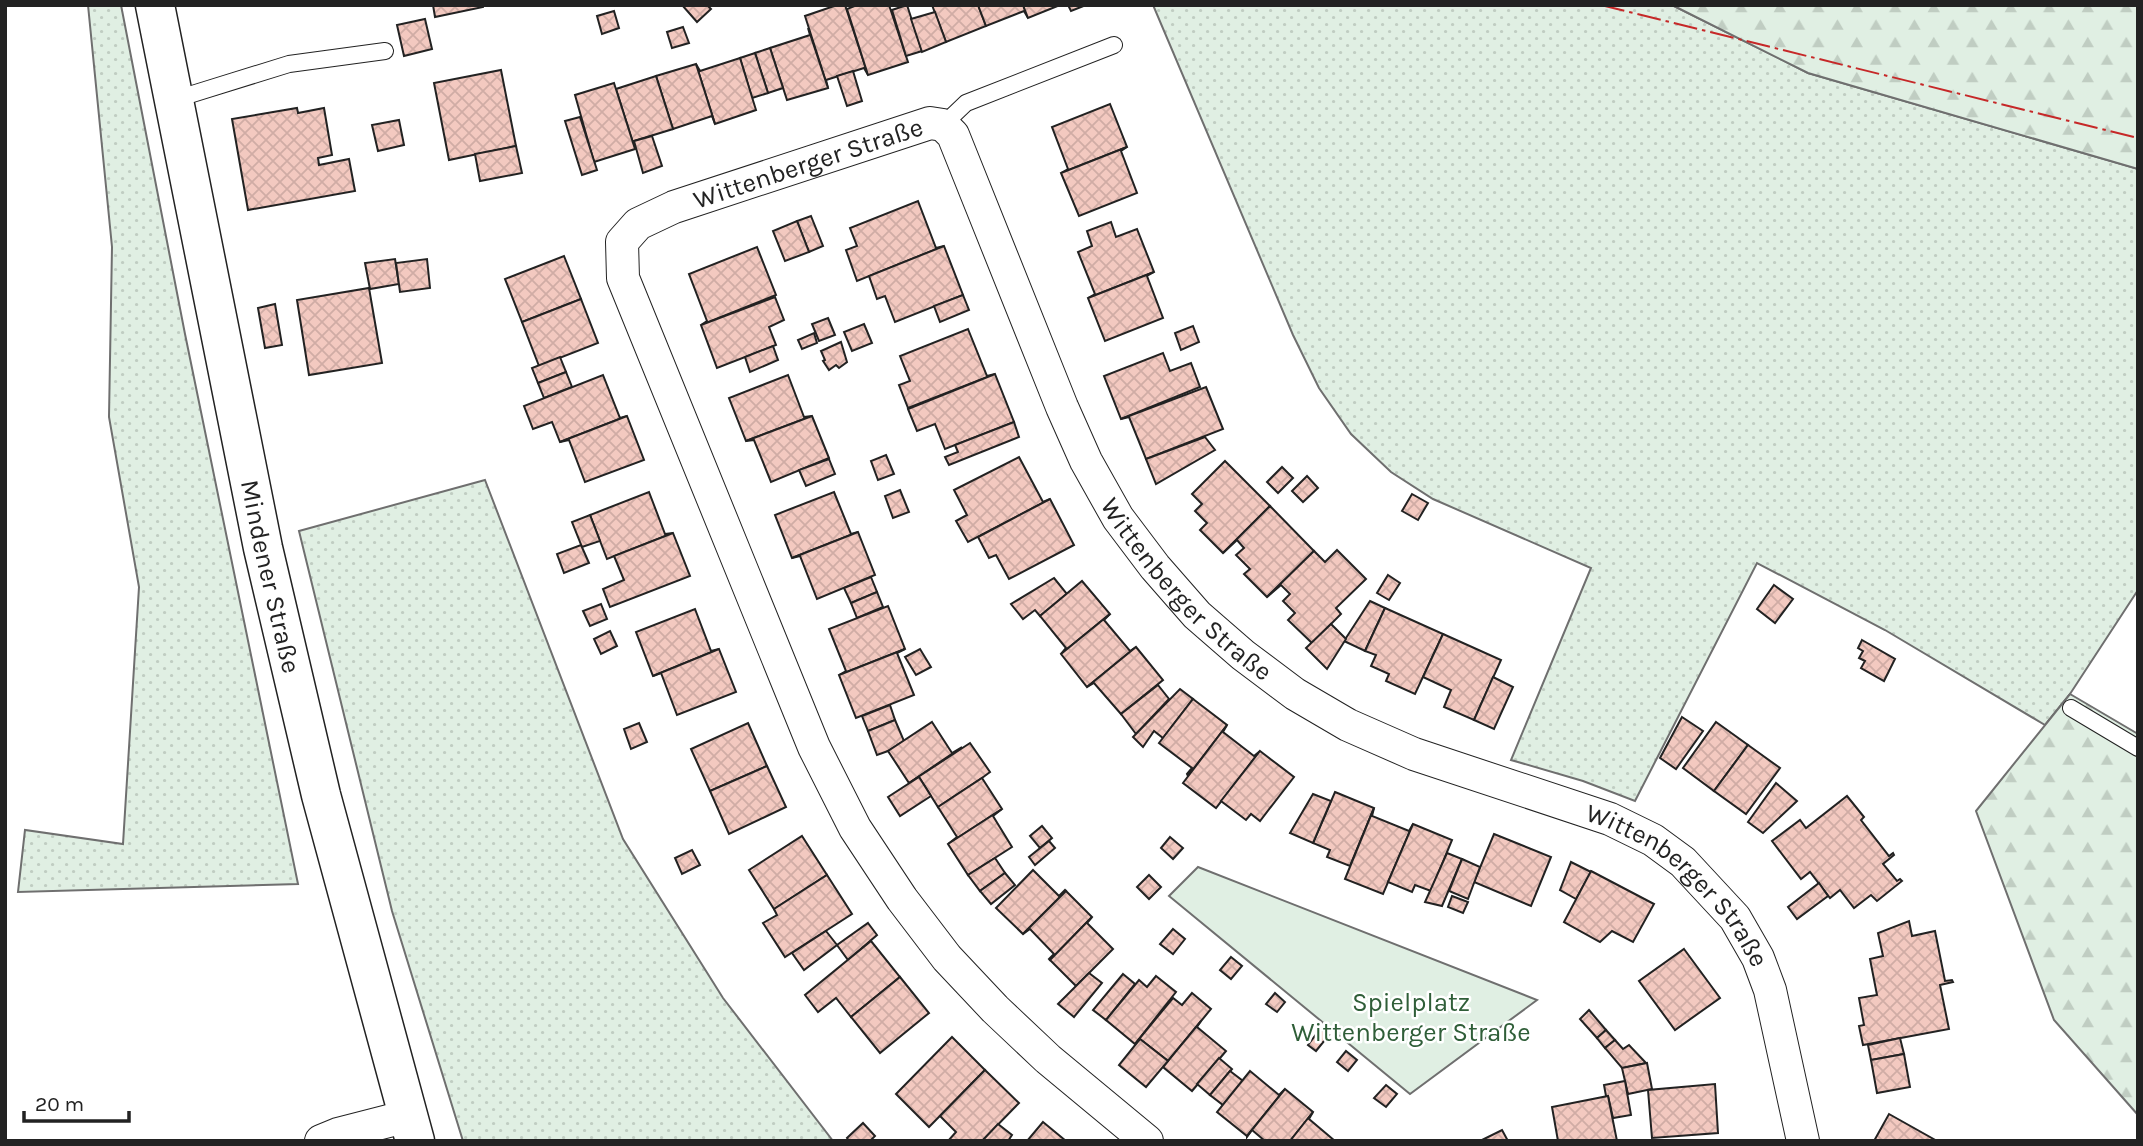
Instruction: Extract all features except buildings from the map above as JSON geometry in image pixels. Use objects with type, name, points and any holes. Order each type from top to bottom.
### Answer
[{"type":"main road","name":"Mindener Straße","points":[[155,5],[262,548],[321,795],[412,1128]]},
{"type":"street","name":"Wittenberger Straße","points":[[1147,1141],[1048,1059],[995,1009],[955,966],[902,899],[856,828],[814,747],[623,278],[622,242],[638,224],[674,207],[930,123],[943,125],[953,135],[1086,461],[1118,518],[1155,567],[1197,615],[1243,655],[1295,694],[1337,719],[1414,754],[1610,819],[1653,840],[1684,862],[1735,918],[1758,958],[1770,990],[1803,1141]]},
{"type":"street","points":[[321,1141],[338,1133],[412,1128]]},
{"type":"lane","points":[[943,125],[965,103],[1114,45]]},
{"type":"lane","points":[[173,100],[289,64],[385,51]]},
{"type":"lane","points":[[2071,708],[2138,748]]},
{"type":"green space","points":[[88,5],[121,5],[185,334],[298,884],[18,892],[25,830],[123,844],[139,587],[109,417],[112,247]]},
{"type":"green space","points":[[1153,5],[1672,5],[1808,73],[2138,169],[2138,590],[2070,694],[2045,725],[1885,630],[1757,563],[1635,801],[1583,781],[1511,760],[1591,568],[1433,499],[1391,472],[1351,434],[1319,388],[1293,335]]},
{"type":"green space","points":[[1672,5],[2138,5],[2138,169],[1808,73]]},
{"type":"green space","points":[[485,480],[623,839],[723,998],[833,1141],[463,1141],[392,911],[299,531]]},
{"type":"green space","points":[[2070,694],[2138,734],[2138,1115],[2054,1020],[1976,811]]},
{"type":"green space","name":"Spielplatz Wittenberger Straße","points":[[1198,867],[1537,1000],[1410,1094],[1169,896]]},
{"type":"power","points":[[1601,5],[2138,138]]}]
